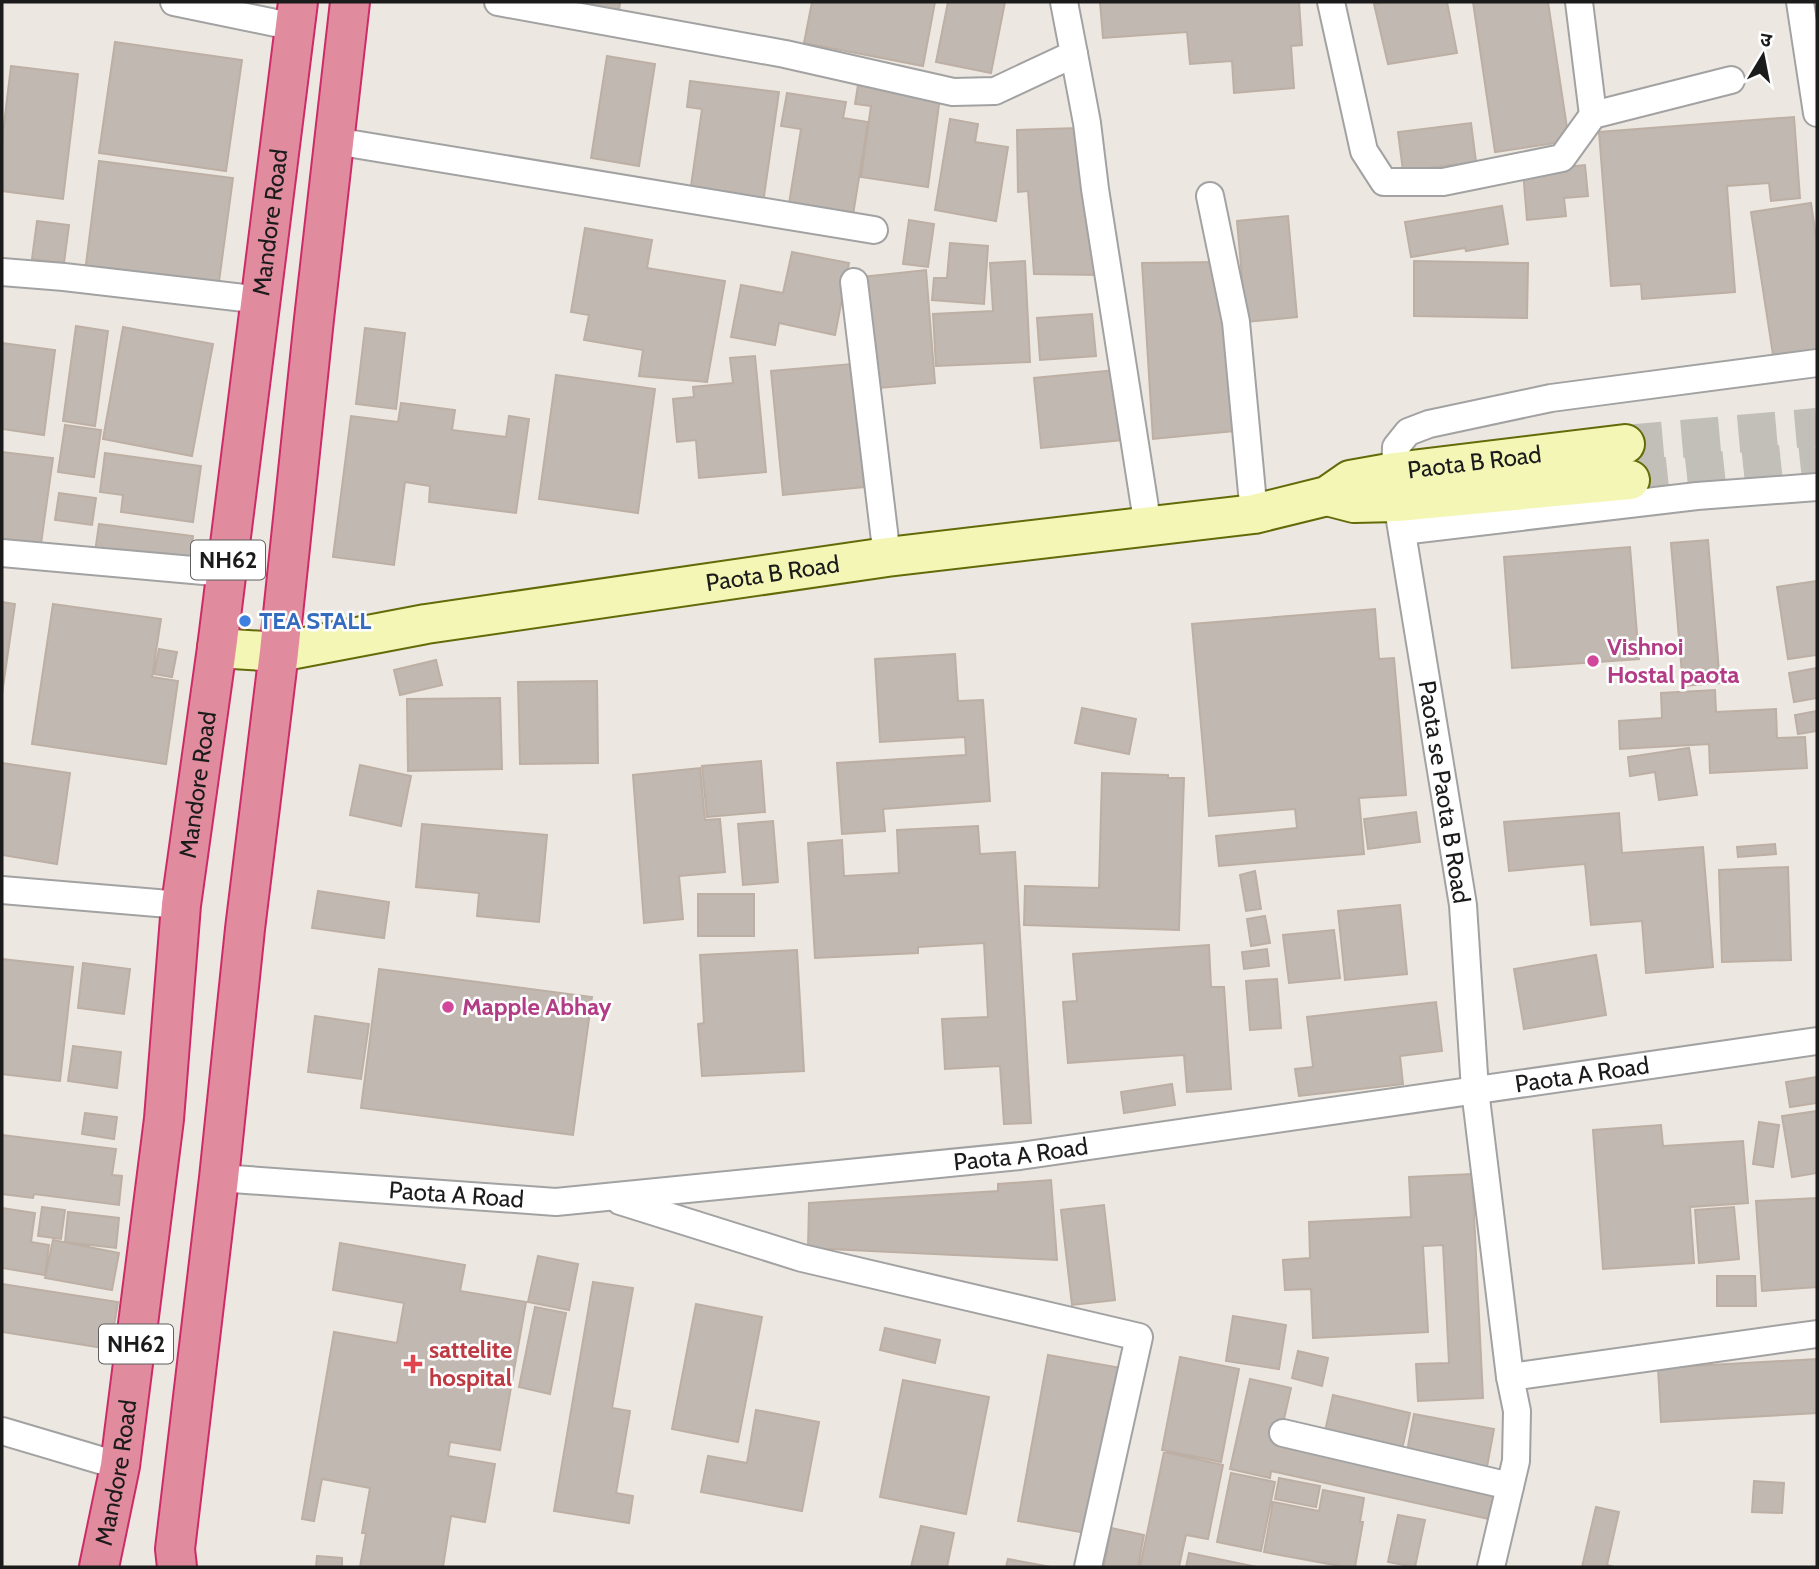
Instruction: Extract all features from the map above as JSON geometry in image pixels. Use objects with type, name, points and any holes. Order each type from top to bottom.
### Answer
[{"type":"highway","name":"NH62","points":[[177,1567],[175,1549],[351,2]]},
{"type":"highway","name":"Mandore Road","points":[[99,1567],[120,1466],[164,1119],[181,905],[217,648],[296,15]]},
{"type":"street","points":[[174,2],[296,15]]},
{"type":"street","points":[[498,2],[785,54],[953,92],[995,92],[1074,54]]},
{"type":"street","points":[[1064,2],[1087,123],[1148,527]]},
{"type":"street","points":[[1331,2],[1364,151],[1384,182],[1443,182],[1562,158],[1593,115],[1731,80]]},
{"type":"street","points":[[1579,2],[1593,115]]},
{"type":"street","points":[[1800,2],[1817,113]]},
{"type":"street","points":[[335,141],[874,230]]},
{"type":"street","points":[[1210,196],[1236,322],[1254,514]]},
{"type":"street","points":[[2,272],[261,300]]},
{"type":"street","points":[[854,282],[887,557]]},
{"type":"street","name":"Paota se Paota B Road","points":[[1491,1567],[1516,1461],[1517,1411],[1510,1377],[1475,1090],[1463,905],[1398,502],[1396,447],[1408,432],[1429,424],[1551,398],[1817,363]]},
{"type":"street","name":"Paota B Road","points":[[217,648],[279,652],[426,624],[887,557],[1254,514],[1327,496],[1354,503],[1398,502],[1628,462]]},
{"type":"street","points":[[1398,502],[1697,496],[1817,487]]},
{"type":"street","points":[[2,553],[226,573]]},
{"type":"street","points":[[2,890],[181,905]]},
{"type":"street","name":"Paota A Road","points":[[219,1178],[556,1202],[1020,1156],[1817,1041]]},
{"type":"street","points":[[608,1197],[802,1258],[1139,1337],[1088,1567]]},
{"type":"street","points":[[1510,1377],[1817,1334]]},
{"type":"street","points":[[2,1431],[120,1466]]},
{"type":"street","points":[[1283,1433],[1510,1486]]},
{"type":"building","points":[[563,2],[620,2],[619,11]]},
{"type":"building","points":[[812,2],[935,2],[923,66],[804,43]]},
{"type":"building","points":[[948,2],[1005,2],[991,73],[936,62]]},
{"type":"building","points":[[1100,2],[1299,2],[1302,45],[1291,46],[1294,88],[1234,93],[1232,61],[1190,64],[1187,32],[1103,38]]},
{"type":"building","points":[[1447,2],[1457,53],[1388,64],[1374,4]]},
{"type":"building","points":[[1473,2],[1548,2],[1569,141],[1495,152]]},
{"type":"building","points":[[115,42],[242,60],[226,171],[99,153]]},
{"type":"building","points":[[607,56],[655,64],[639,166],[591,158]]},
{"type":"building","points":[[11,66],[78,74],[63,199],[2,191],[2,141]]},
{"type":"building","points":[[690,81],[779,92],[763,203],[690,193],[702,109],[687,107]]},
{"type":"building","points":[[858,85],[940,97],[928,187],[861,177],[871,106],[855,104]]},
{"type":"building","points":[[787,93],[846,102],[843,118],[868,122],[852,221],[788,210],[801,129],[781,126]]},
{"type":"building","points":[[1794,117],[1800,198],[1771,201],[1769,183],[1727,186],[1735,292],[1642,299],[1641,284],[1611,286],[1599,132]]},
{"type":"building","points":[[950,119],[978,124],[975,142],[1008,147],[996,221],[935,210]]},
{"type":"building","points":[[1471,123],[1476,162],[1403,171],[1398,132]]},
{"type":"building","points":[[1078,128],[1099,275],[1034,274],[1028,191],[1018,192],[1017,130]]},
{"type":"building","points":[[99,161],[233,178],[218,289],[85,272]]},
{"type":"building","points":[[1585,165],[1588,196],[1564,198],[1566,216],[1527,220],[1523,171]]},
{"type":"building","points":[[1811,203],[1817,243],[1817,349],[1773,355],[1751,212]]},
{"type":"building","points":[[1502,206],[1508,244],[1411,257],[1405,222]]},
{"type":"building","points":[[1288,216],[1297,317],[1246,322],[1237,221]]},
{"type":"building","points":[[909,220],[934,224],[928,267],[903,264]]},
{"type":"building","points":[[37,221],[69,225],[64,263],[32,259]]},
{"type":"building","points":[[585,228],[652,240],[647,268],[725,281],[707,382],[639,376],[643,350],[584,340],[589,315],[571,312]]},
{"type":"building","points":[[950,243],[988,246],[984,304],[932,300],[934,278],[947,278]]},
{"type":"building","points":[[792,252],[849,263],[835,335],[779,323],[775,345],[731,337],[741,285],[783,293]]},
{"type":"building","points":[[1025,261],[1030,362],[936,366],[933,314],[993,311],[990,263]]},
{"type":"building","points":[[1414,261],[1528,263],[1527,318],[1414,316]]},
{"type":"building","points":[[1220,262],[1234,431],[1153,439],[1142,263]]},
{"type":"building","points":[[926,270],[935,383],[879,388],[877,359],[868,360],[862,277]]},
{"type":"building","points":[[1092,314],[1096,356],[1040,360],[1037,318]]},
{"type":"building","points":[[76,326],[108,331],[95,426],[63,421]]},
{"type":"building","points":[[123,327],[213,344],[192,456],[103,439]]},
{"type":"building","points":[[365,328],[405,333],[396,409],[356,404]]},
{"type":"building","points":[[2,343],[55,350],[44,435],[2,429]]},
{"type":"building","points":[[755,356],[766,472],[699,478],[696,440],[677,442],[673,399],[694,397],[693,387],[733,383],[730,358]]},
{"type":"building","points":[[852,364],[864,487],[783,495],[771,371]]},
{"type":"building","points":[[1116,370],[1123,440],[1041,448],[1034,378]]},
{"type":"building","points":[[556,375],[655,389],[638,513],[539,499]]},
{"type":"building","points":[[401,403],[455,410],[452,430],[506,437],[509,416],[529,419],[516,513],[429,502],[430,486],[405,482],[394,565],[333,557],[351,416],[398,422]]},
{"type":"building","points":[[65,425],[101,430],[94,477],[58,472]]},
{"type":"building","points":[[2,452],[53,458],[41,544],[2,539]]},
{"type":"building","points":[[105,453],[201,466],[193,522],[121,512],[123,495],[100,492]]},
{"type":"building","points":[[59,493],[96,498],[92,525],[55,520]]},
{"type":"building","points":[[99,524],[193,536],[190,565],[95,552]]},
{"type":"building","points":[[1708,540],[1720,683],[1683,686],[1671,543]]},
{"type":"building","points":[[1630,547],[1639,659],[1512,668],[1504,557]]},
{"type":"building","points":[[1817,581],[1817,655],[1788,659],[1777,587]]},
{"type":"building","points":[[2,602],[15,604],[2,694]]},
{"type":"building","points":[[53,604],[161,619],[152,677],[178,681],[166,764],[32,744]]},
{"type":"building","points":[[1375,609],[1379,659],[1394,658],[1406,795],[1359,798],[1364,854],[1219,866],[1216,836],[1297,828],[1295,809],[1209,816],[1192,624]]},
{"type":"building","points":[[159,649],[177,652],[172,677],[154,674]]},
{"type":"building","points":[[955,654],[958,701],[983,700],[990,801],[883,809],[885,831],[842,834],[837,763],[966,755],[965,737],[880,742],[875,659]]},
{"type":"building","points":[[436,660],[442,685],[400,695],[394,670]]},
{"type":"building","points":[[1817,668],[1817,698],[1794,702],[1789,673]]},
{"type":"building","points":[[597,681],[598,763],[520,764],[518,682]]},
{"type":"building","points":[[1715,690],[1716,712],[1776,709],[1777,738],[1805,737],[1807,768],[1710,773],[1709,744],[1620,749],[1619,721],[1662,718],[1661,693]]},
{"type":"building","points":[[500,698],[502,769],[408,771],[407,699]]},
{"type":"building","points":[[1082,708],[1136,719],[1129,754],[1075,743]]},
{"type":"building","points":[[1817,711],[1817,731],[1798,734],[1795,715]]},
{"type":"building","points":[[1689,748],[1697,795],[1659,800],[1655,772],[1630,776],[1628,757]]},
{"type":"building","points":[[761,761],[765,812],[707,817],[702,766]]},
{"type":"building","points":[[2,763],[70,773],[57,864],[2,855]]},
{"type":"building","points":[[360,765],[411,776],[401,826],[350,815]]},
{"type":"building","points":[[700,768],[705,820],[720,819],[725,872],[679,876],[683,919],[644,923],[633,775]]},
{"type":"building","points":[[1102,773],[1184,778],[1179,930],[1024,925],[1025,886],[1099,888]]},
{"type":"building","points":[[1416,812],[1420,842],[1368,849],[1364,819]]},
{"type":"building","points":[[1619,813],[1622,853],[1703,847],[1713,967],[1646,973],[1642,921],[1591,925],[1585,864],[1509,871],[1504,822]]},
{"type":"building","points":[[773,821],[778,882],[743,885],[738,824]]},
{"type":"building","points":[[422,824],[547,835],[539,922],[477,916],[479,893],[416,887]]},
{"type":"building","points":[[978,826],[980,854],[1015,852],[1031,1123],[1004,1124],[1000,1066],[945,1069],[942,1019],[988,1017],[984,943],[918,947],[918,953],[815,958],[808,843],[842,840],[844,876],[899,873],[897,830]]},
{"type":"building","points":[[1775,844],[1776,854],[1738,857],[1737,847]]},
{"type":"building","points":[[1788,867],[1791,960],[1722,962],[1719,870]]},
{"type":"building","points":[[1255,871],[1261,909],[1246,911],[1240,875]]},
{"type":"building","points":[[318,891],[389,902],[384,938],[312,928]]},
{"type":"building","points":[[698,894],[754,894],[754,936],[698,936]]},
{"type":"building","points":[[1400,905],[1407,974],[1345,980],[1338,911]]},
{"type":"building","points":[[1265,916],[1270,943],[1251,946],[1247,919]]},
{"type":"building","points":[[1334,930],[1340,978],[1289,983],[1283,935]]},
{"type":"building","points":[[1209,945],[1211,987],[1224,987],[1231,1089],[1187,1092],[1184,1055],[1068,1063],[1063,1002],[1077,1001],[1073,954]]},
{"type":"building","points":[[1267,949],[1269,966],[1244,969],[1242,952]]},
{"type":"building","points":[[797,950],[804,1071],[702,1076],[698,1024],[704,1023],[700,955]]},
{"type":"building","points":[[1596,955],[1606,1015],[1524,1029],[1514,969]]},
{"type":"building","points":[[2,959],[73,967],[60,1081],[2,1074]]},
{"type":"building","points":[[83,963],[130,969],[124,1014],[78,1008]]},
{"type":"building","points":[[379,969],[592,997],[573,1135],[361,1108]]},
{"type":"building","points":[[1277,979],[1281,1028],[1250,1030],[1246,981]]},
{"type":"building","points":[[1436,1002],[1442,1051],[1400,1056],[1403,1084],[1299,1096],[1295,1069],[1313,1067],[1307,1017]]},
{"type":"building","points":[[315,1016],[369,1024],[361,1079],[308,1072]]},
{"type":"building","points":[[73,1046],[121,1052],[117,1088],[68,1081]]},
{"type":"building","points":[[1817,1077],[1817,1103],[1790,1107],[1786,1082]]},
{"type":"building","points":[[1172,1084],[1175,1105],[1124,1113],[1121,1092]]},
{"type":"building","points":[[1817,1111],[1817,1173],[1792,1177],[1782,1116]]},
{"type":"building","points":[[85,1113],[117,1117],[114,1139],[82,1134]]},
{"type":"building","points":[[1759,1122],[1779,1125],[1773,1167],[1753,1164]]},
{"type":"building","points":[[1661,1125],[1663,1146],[1743,1141],[1748,1203],[1690,1207],[1694,1263],[1603,1269],[1593,1130]]},
{"type":"building","points":[[2,1135],[116,1149],[112,1175],[122,1176],[119,1205],[34,1194],[33,1198],[2,1194]]},
{"type":"building","points":[[1472,1174],[1483,1398],[1418,1401],[1416,1364],[1449,1363],[1443,1245],[1423,1246],[1428,1332],[1313,1338],[1311,1289],[1285,1290],[1283,1260],[1310,1258],[1309,1222],[1411,1217],[1409,1177]]},
{"type":"building","points":[[1051,1180],[1057,1260],[808,1248],[809,1203],[998,1191],[998,1184]]},
{"type":"building","points":[[1817,1198],[1817,1287],[1762,1291],[1756,1201]]},
{"type":"building","points":[[1104,1205],[1115,1300],[1072,1305],[1061,1210]]},
{"type":"building","points":[[42,1207],[65,1210],[61,1239],[38,1236]]},
{"type":"building","points":[[1734,1207],[1739,1259],[1699,1263],[1695,1210]]},
{"type":"building","points":[[2,1208],[35,1213],[31,1242],[49,1245],[45,1275],[2,1268]]},
{"type":"building","points":[[68,1212],[119,1218],[116,1248],[65,1242]]},
{"type":"building","points":[[53,1240],[119,1253],[112,1290],[45,1278]]},
{"type":"building","points":[[340,1243],[465,1265],[460,1291],[526,1302],[500,1450],[450,1442],[448,1456],[495,1464],[485,1522],[451,1516],[443,1567],[360,1567],[366,1533],[362,1533],[370,1488],[322,1479],[314,1521],[302,1519],[334,1332],[397,1343],[404,1303],[333,1290]]},
{"type":"building","points":[[538,1256],[578,1264],[569,1310],[528,1302]]},
{"type":"building","points":[[1717,1276],[1755,1276],[1756,1306],[1717,1306]]},
{"type":"building","points":[[593,1282],[633,1288],[612,1408],[630,1411],[616,1493],[633,1496],[629,1523],[554,1511]]},
{"type":"building","points":[[2,1284],[118,1302],[110,1349],[2,1332]]},
{"type":"building","points":[[696,1304],[762,1317],[738,1442],[672,1429]]},
{"type":"building","points":[[535,1307],[566,1313],[550,1394],[519,1387]]},
{"type":"building","points":[[1233,1316],[1286,1325],[1279,1369],[1226,1361]]},
{"type":"building","points":[[885,1328],[940,1340],[935,1363],[880,1350]]},
{"type":"building","points":[[1298,1351],[1328,1358],[1322,1386],[1292,1378]]},
{"type":"building","points":[[1048,1355],[1121,1368],[1092,1534],[1018,1521]]},
{"type":"building","points":[[1180,1357],[1239,1369],[1221,1462],[1162,1450]]},
{"type":"building","points":[[1817,1359],[1817,1413],[1661,1422],[1658,1368]]},
{"type":"building","points":[[1250,1379],[1291,1388],[1280,1437],[1497,1486],[1489,1519],[1271,1471],[1270,1478],[1230,1469]]},
{"type":"building","points":[[903,1380],[989,1397],[966,1514],[880,1497]]},
{"type":"building","points":[[1333,1395],[1410,1413],[1401,1454],[1324,1436]]},
{"type":"building","points":[[756,1410],[819,1422],[802,1511],[701,1492],[708,1456],[747,1463]]},
{"type":"building","points":[[1414,1414],[1494,1429],[1486,1472],[1406,1457]]},
{"type":"building","points":[[1164,1452],[1223,1465],[1208,1539],[1186,1535],[1179,1567],[1140,1567]]},
{"type":"building","points":[[1231,1473],[1275,1482],[1261,1551],[1217,1542]]},
{"type":"building","points":[[1279,1478],[1320,1486],[1316,1507],[1275,1499]]},
{"type":"building","points":[[1754,1481],[1784,1483],[1782,1513],[1752,1512]]},
{"type":"building","points":[[1323,1490],[1364,1498],[1360,1522],[1363,1522],[1355,1567],[1264,1552],[1273,1502],[1319,1511]]},
{"type":"building","points":[[1596,1507],[1619,1512],[1607,1565],[1614,1567],[1582,1567]]},
{"type":"building","points":[[1398,1515],[1425,1520],[1415,1567],[1388,1562]]},
{"type":"building","points":[[921,1526],[954,1533],[947,1567],[911,1567]]},
{"type":"building","points":[[1111,1528],[1144,1535],[1138,1567],[1104,1567]]},
{"type":"building","points":[[1189,1553],[1257,1567],[1186,1567]]},
{"type":"building","points":[[317,1556],[342,1558],[342,1567],[316,1567]]},
{"type":"building","points":[[1008,1559],[1051,1567],[1006,1567]]},
{"type":"tunnel","points":[[1625,444],[1817,427]]},
{"type":"tunnel","points":[[1630,480],[1817,460]]},
{"type":"place","name":"TEA STALL","points":[[245,621]]},
{"type":"place","name":"Vishnoi Hostal paota","points":[[1593,661]]},
{"type":"place","name":"Mapple Abhay","points":[[448,1007]]},
{"type":"place","name":"sattelite hospital","points":[[413,1364]]}]
